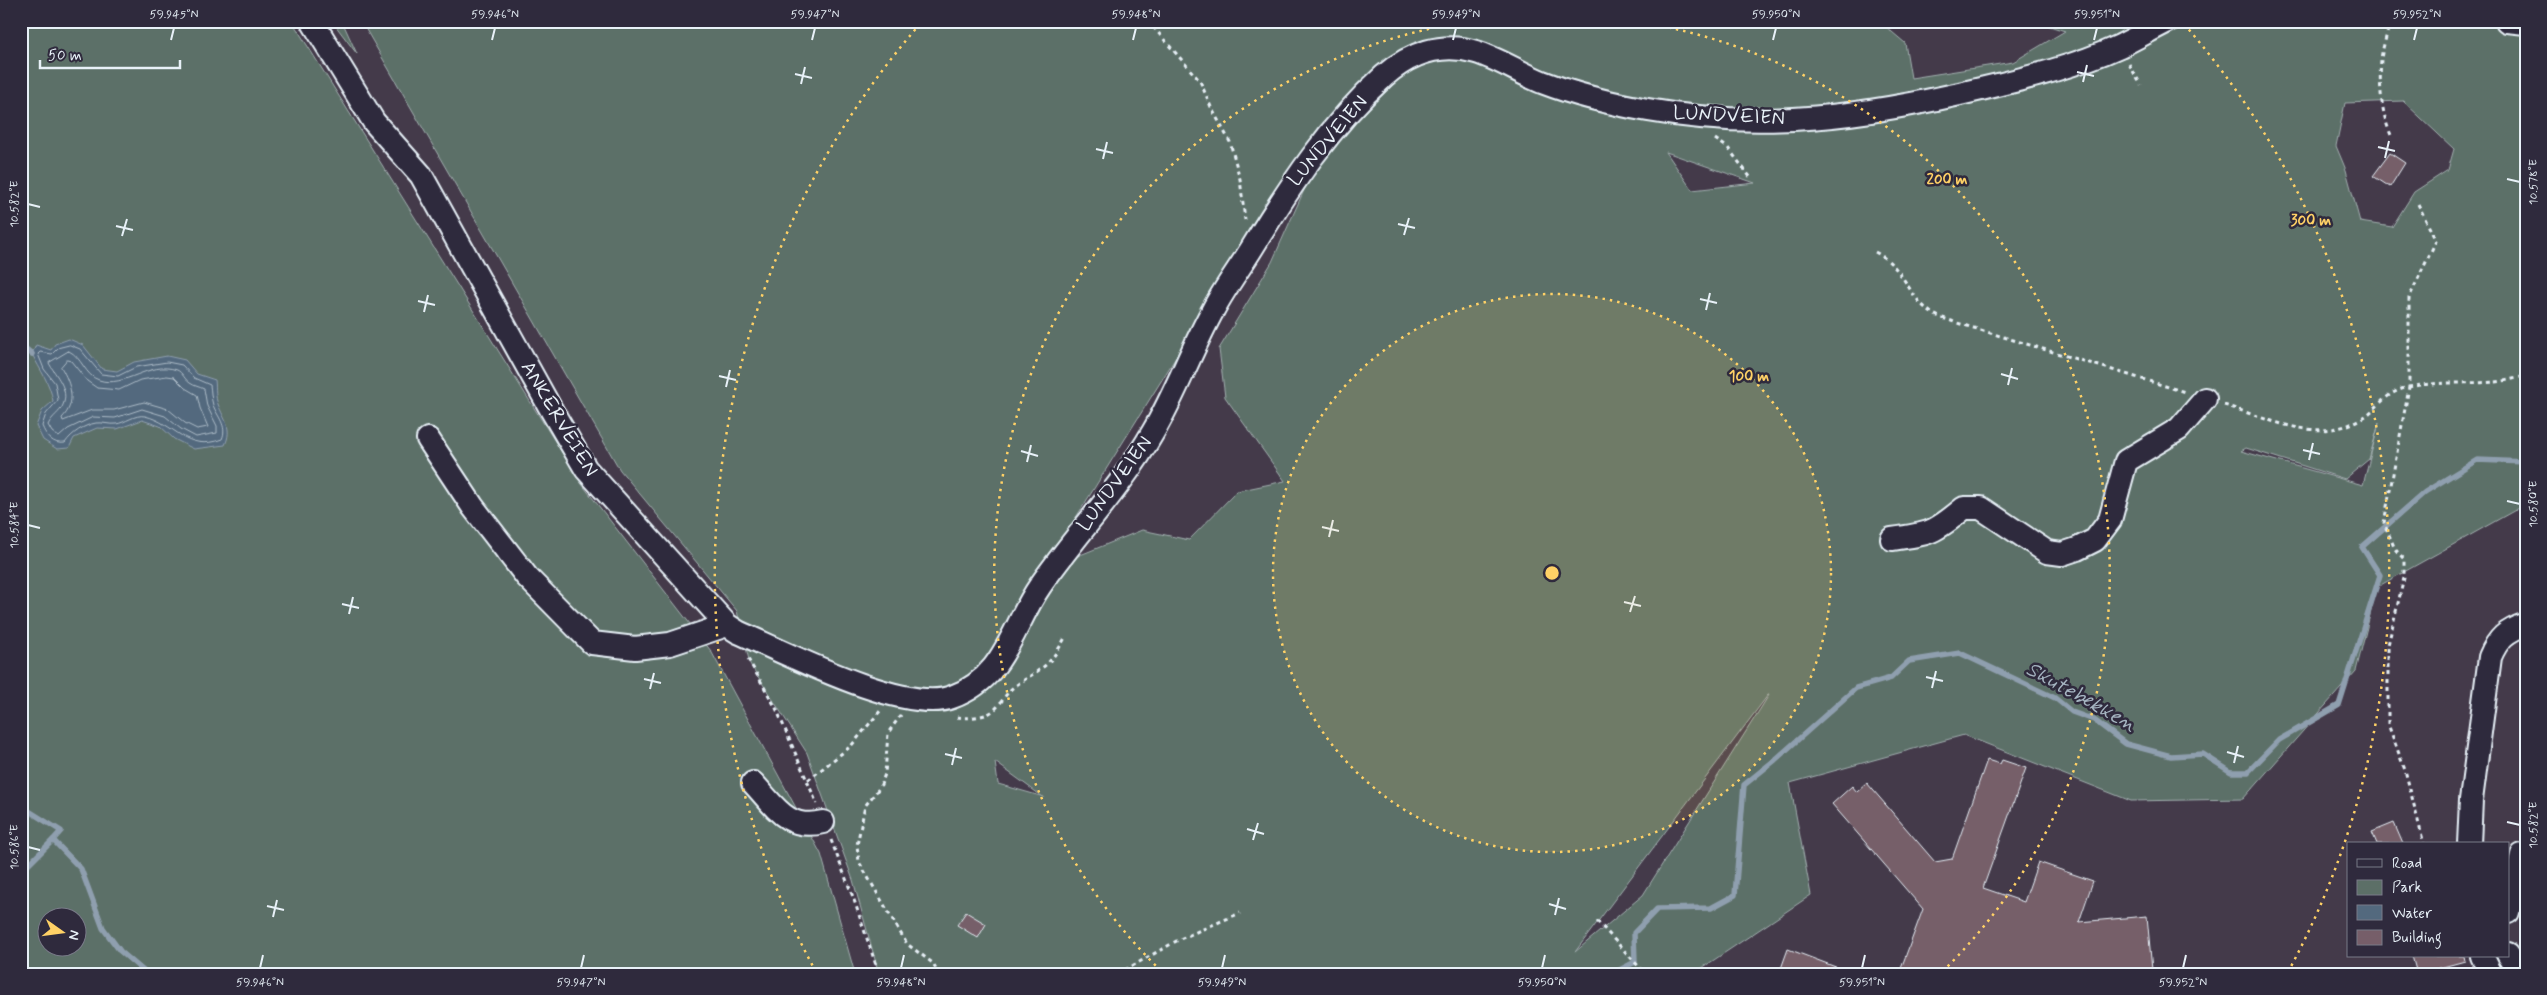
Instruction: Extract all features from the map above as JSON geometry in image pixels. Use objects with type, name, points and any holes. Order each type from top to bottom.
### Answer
[{"type":"street","name":"ANKERVEIEN","points":[[312,21],[374,122],[422,175],[552,412],[586,469],[733,629]]},
{"type":"street","name":"LUNDVEIEN","points":[[733,629],[869,687],[904,697],[928,701],[950,698],[983,680],[1007,651],[1037,590],[1114,489],[1152,434],[1213,309],[1288,190],[1320,145],[1386,74],[1416,53],[1442,48],[1476,52],[1545,83],[1583,95],[1643,109],[1699,118],[1755,122],[1800,120],[1920,103],[2024,78],[2076,63],[2119,46],[2168,21]]},
{"type":"street","points":[[2507,21],[2526,23]]},
{"type":"street","points":[[1892,539],[1919,536],[1938,530],[1964,508],[1981,508],[2048,552],[2062,554],[2077,549],[2095,540],[2110,520],[2121,471],[2126,461],[2178,429],[2205,399]]},
{"type":"street","points":[[428,438],[472,508],[527,577],[592,643],[635,648],[670,644],[733,629]]},
{"type":"street","points":[[2469,842],[2471,800],[2490,657],[2498,640],[2507,632],[2526,624]]},
{"type":"street","points":[[754,782],[784,816],[798,824],[809,826],[823,822]]},
{"type":"street","points":[[2510,905],[2522,864]]},
{"type":"street","points":[[2510,957],[2521,974]]},
{"type":"street","points":[[2483,958],[2491,974]]},
{"type":"path","points":[[1148,21],[1200,81],[1211,107],[1230,142],[1240,179],[1249,253]]},
{"type":"path","points":[[2389,21],[2388,36],[2381,59],[2384,119],[2391,135]]},
{"type":"path","points":[[1699,118],[1715,139],[1728,148],[1751,178]]},
{"type":"path","points":[[2418,204],[2436,240],[2409,298],[2409,387],[2384,523],[2395,549],[2404,559],[2404,578],[2388,645],[2388,724],[2405,770],[2423,842]]},
{"type":"path","points":[[1875,252],[1890,260],[1918,300],[1930,312],[1954,322],[2306,430],[2325,431],[2344,427],[2361,419],[2389,394],[2409,387],[2440,383],[2498,382],[2526,376]]},
{"type":"path","points":[[937,974],[934,964],[907,944],[859,862],[857,845],[865,806],[880,787],[885,774],[888,733],[905,709],[928,701],[942,712],[966,719],[993,711],[1013,687],[1044,669],[1055,657],[1066,636]]},
{"type":"path","points":[[808,780],[851,746],[889,701],[904,697]]},
{"type":"path","points":[[1118,974],[1180,939],[1240,913]]},
{"type":"path","points":[[1597,920],[1643,971],[1642,974]]},
{"type":"green space","points":[[21,21],[292,21],[581,483],[711,651],[821,854],[855,974],[21,974]]},
{"type":"green space","points":[[332,21],[342,21],[357,54]]},
{"type":"green space","points":[[361,21],[1879,21],[1905,43],[1911,78],[2013,62],[2065,31],[2034,21],[2526,21],[2526,508],[2519,508],[2377,587],[2356,671],[2243,799],[2131,801],[1964,735],[1790,783],[1811,895],[1693,974],[879,974],[853,880],[807,753],[750,664],[737,611],[620,470]],"holes":[[[1388,76],[1395,83],[1318,159],[1272,262],[1219,349],[1225,397],[1285,481],[1237,491],[1189,540],[1142,530],[1063,562],[982,668],[1266,213]],[[2403,101],[2454,149],[2448,170],[2414,192],[2392,227],[2360,222],[2346,170],[2336,146],[2345,103]],[[1666,152],[1755,183],[1692,190]],[[2379,423],[2363,485],[2241,451],[2246,448],[2345,479],[2369,459]],[[1768,695],[1643,895],[1575,952]],[[995,762],[1042,797],[998,784]]]},
{"type":"water","points":[[69,339],[83,345],[102,369],[117,371],[134,362],[167,356],[185,360],[197,374],[215,380],[217,401],[228,429],[225,445],[194,449],[174,439],[160,426],[142,420],[117,429],[97,428],[74,438],[69,448],[57,449],[43,440],[36,426],[42,411],[53,401],[47,382],[32,354],[36,345],[51,350],[55,344]]},
{"type":"building","points":[[2390,153],[2405,163],[2390,187],[2373,176]]},
{"type":"building","points":[[1987,760],[2000,764],[2002,760],[2026,768],[1983,888],[2024,902],[2038,862],[2093,881],[2079,922],[2147,916],[2152,970],[2107,974],[1899,974],[1923,909],[1832,804],[1852,786],[1857,792],[1867,783],[1935,862],[1952,859]]},
{"type":"building","points":[[2394,823],[2402,842],[2376,842],[2372,832]]},
{"type":"building","points":[[966,912],[986,924],[978,938],[957,925]]},
{"type":"building","points":[[1788,949],[1849,972],[1849,974],[1779,974]]},
{"type":"building","points":[[2413,958],[2464,958],[2465,961],[2417,974]]},
{"type":"waterway","points":[[21,345],[32,354]]},
{"type":"waterway","name":"Skutebekken","points":[[1612,974],[1635,962],[1634,933],[1657,909],[1711,908],[1735,895],[1744,785],[1856,688],[1891,678],[1909,661],[1960,653],[2055,698],[2072,712],[2094,720],[2126,744],[2171,756],[2203,754],[2231,772],[2248,772],[2279,740],[2339,705],[2380,575],[2362,547],[2425,492],[2477,460],[2526,462]]},
{"type":"waterway","points":[[21,806],[61,831],[53,840],[81,869],[103,928],[120,951],[147,974]]},
{"type":"waterway","points":[[26,867],[53,840]]}]
